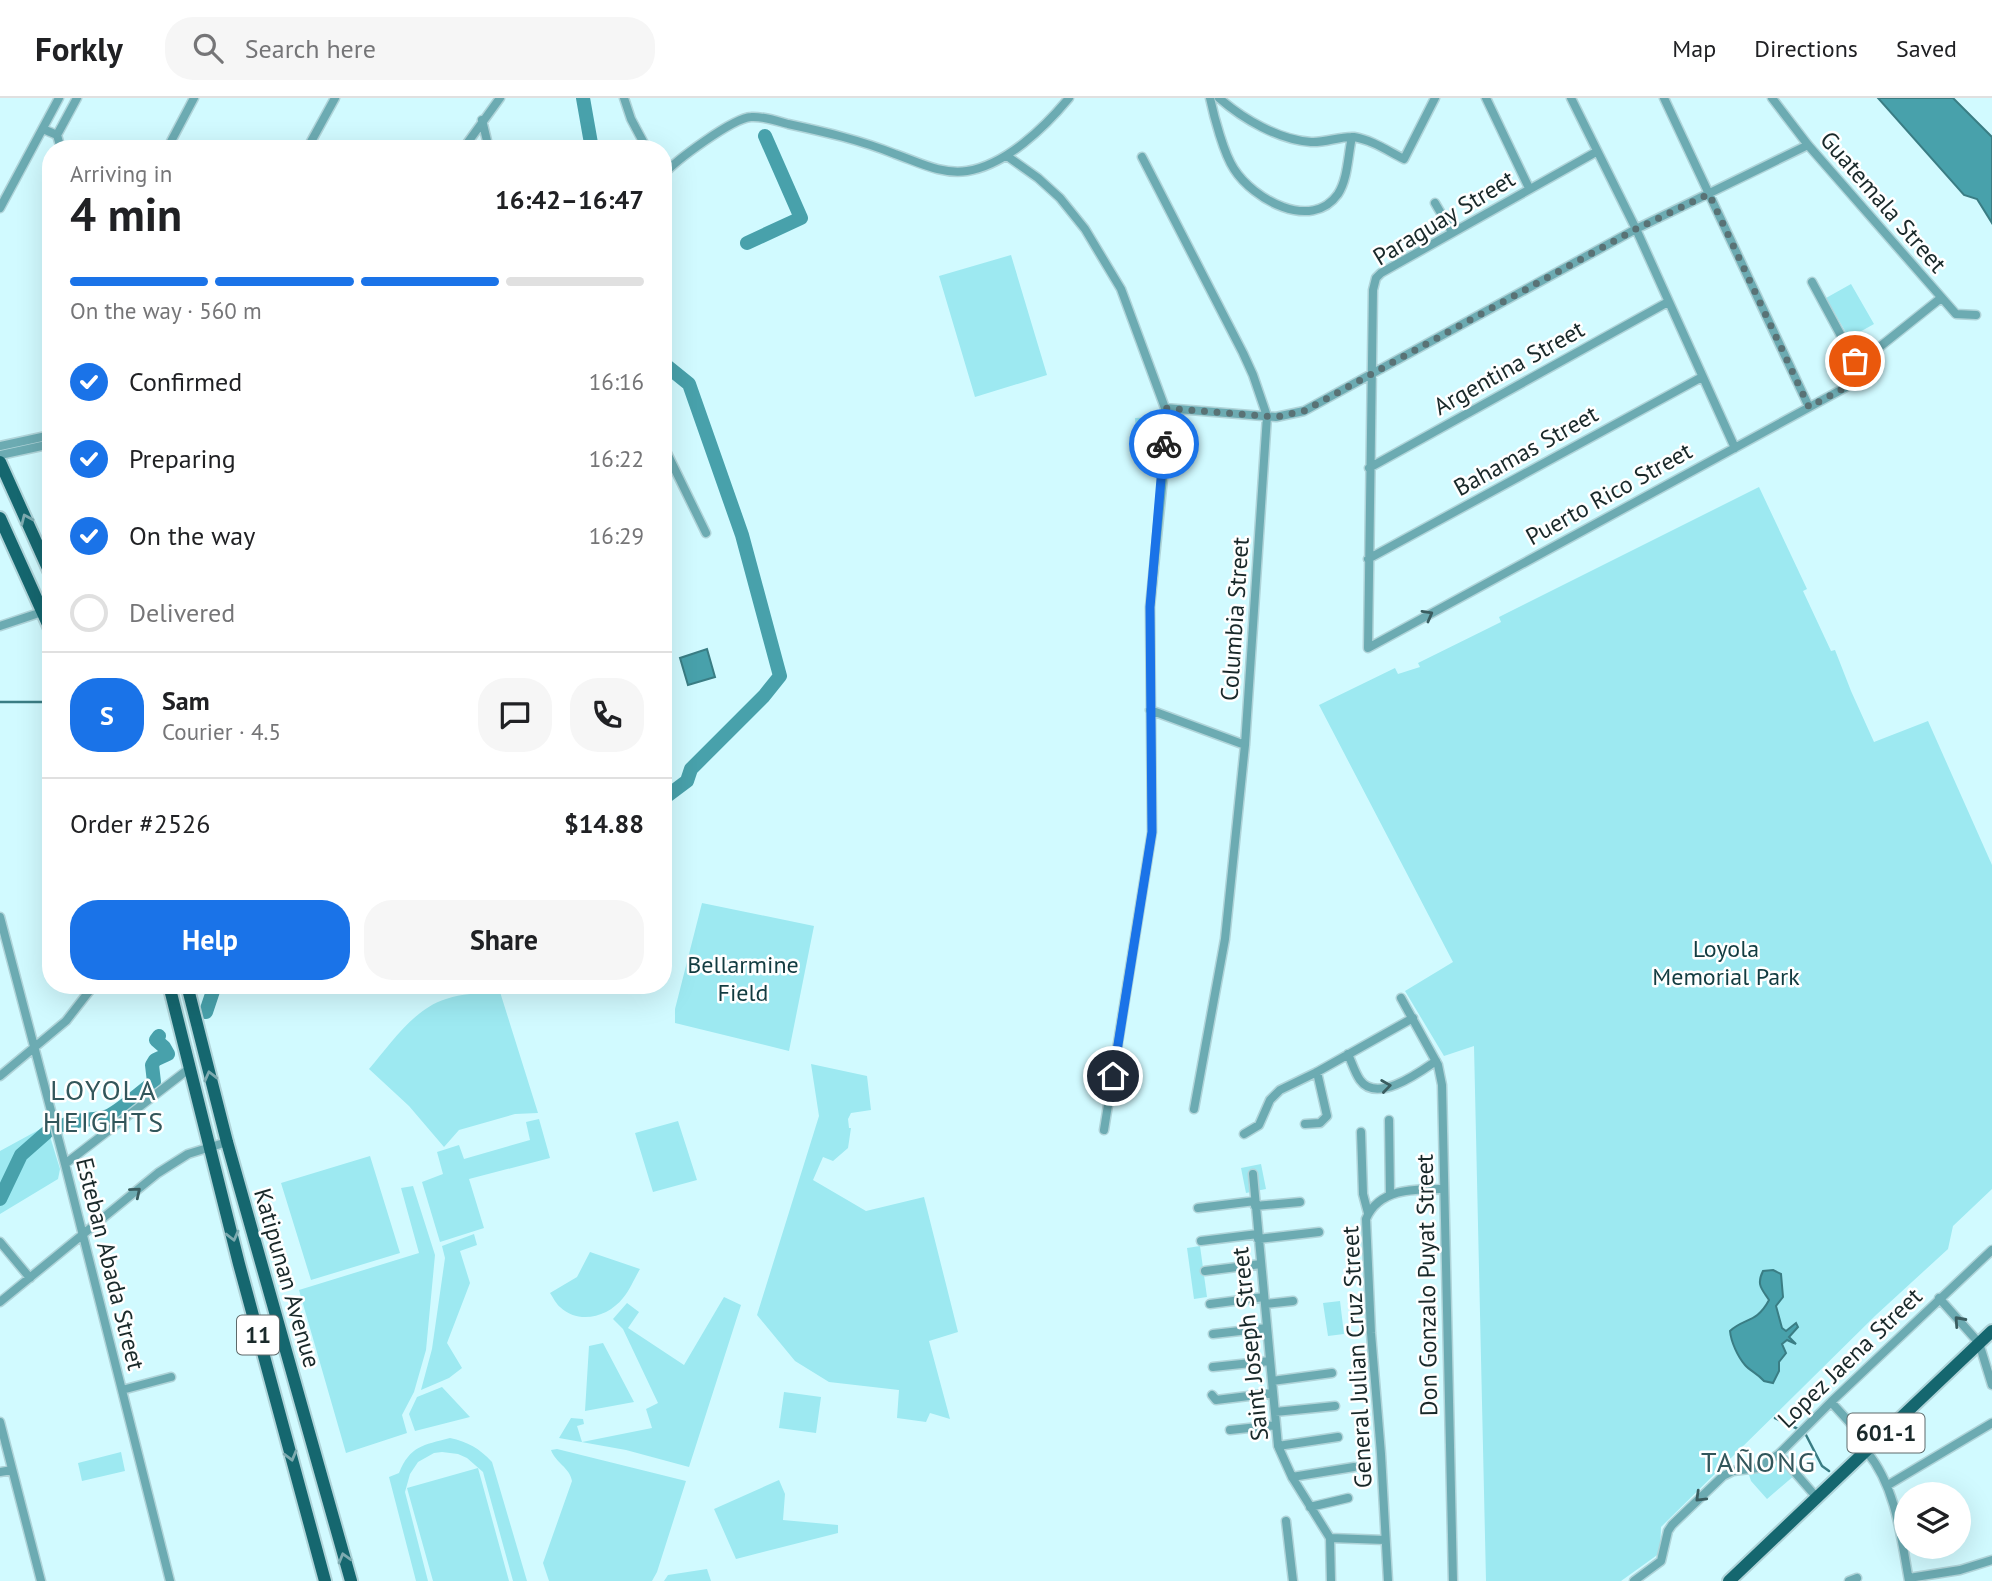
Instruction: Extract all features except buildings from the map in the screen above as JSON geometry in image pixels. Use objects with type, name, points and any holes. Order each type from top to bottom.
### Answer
[{"type":"main road","points":[[0,462],[42,555]]},
{"type":"main road","points":[[0,518],[42,612]]},
{"type":"main road","name":"Katipunan Avenue","points":[[171,994],[239,1264],[325,1581]]},
{"type":"main road","name":"Katipunan Avenue","points":[[189,994],[227,1142],[351,1581]]},
{"type":"main road","name":"601-1","points":[[1730,1581],[1992,1331]]},
{"type":"street","points":[[0,208],[59,98]]},
{"type":"street","points":[[58,140],[57,135],[77,98]]},
{"type":"street","points":[[172,140],[194,98]]},
{"type":"street","points":[[312,140],[335,98]]},
{"type":"street","points":[[469,140],[500,98]]},
{"type":"street","points":[[624,98],[642,140]]},
{"type":"street","points":[[672,167],[737,122],[755,116],[862,141],[936,169],[965,172],[1007,156],[1054,117],[1069,98]]},
{"type":"street","points":[[1210,98],[1233,169],[1260,195],[1292,210],[1321,208],[1338,195],[1343,185],[1352,137]]},
{"type":"street","points":[[1219,98],[1252,121],[1277,133],[1309,142],[1352,137],[1374,144],[1403,159],[1406,158],[1435,98]]},
{"type":"street","points":[[1486,98],[1529,188]]},
{"type":"street","points":[[1571,98],[1636,229],[1735,448]]},
{"type":"street","points":[[1664,98],[1809,407]]},
{"type":"street","name":"Guatemala Street","points":[[1772,98],[1808,145],[1956,314],[1976,315]]},
{"type":"street","points":[[482,120],[487,140]]},
{"type":"street","points":[[43,129],[57,135]]},
{"type":"street","points":[[1165,408],[1267,416],[1284,416],[1304,411],[1636,229],[1808,145]]},
{"type":"street","name":"Paraguay Street","points":[[1368,648],[1373,290],[1377,278],[1381,273],[1452,232],[1596,152]]},
{"type":"street","points":[[1007,156],[1038,177],[1060,198],[1085,229],[1121,289],[1165,408],[1163,478],[1150,607],[1152,832],[1104,1130]]},
{"type":"street","name":"Columbia Street","points":[[1142,157],[1243,353],[1267,416],[1245,745],[1225,939],[1194,1109]]},
{"type":"street","points":[[1435,203],[1452,232]]},
{"type":"street","points":[[1812,282],[1852,356],[1863,369]]},
{"type":"street","name":"Guatemala Street","points":[[1863,369],[1872,353],[1941,298]]},
{"type":"street","name":"Argentina Street","points":[[1369,468],[1668,302]]},
{"type":"street","name":"Puerto Rico Street","points":[[1368,648],[1850,385],[1863,369]]},
{"type":"street","name":"Bahamas Street","points":[[1368,559],[1702,377]]},
{"type":"street","points":[[0,446],[42,437]]},
{"type":"street","points":[[0,455],[42,446]]},
{"type":"street","points":[[672,463],[706,533]]},
{"type":"street","points":[[0,625],[42,612]]},
{"type":"street","points":[[1150,710],[1245,745]]},
{"type":"street","name":"Esteban Abada Street","points":[[0,917],[170,1581]]},
{"type":"street","points":[[0,1076],[66,1021],[87,994]]},
{"type":"street","name":"Don Gonzalo Puyat Street","points":[[1401,998],[1440,1069],[1443,1099],[1453,1581]]},
{"type":"street","points":[[1244,1134],[1259,1125],[1275,1093],[1413,1018]]},
{"type":"street","points":[[1348,1054],[1362,1082],[1372,1088],[1409,1081],[1436,1061]]},
{"type":"street","points":[[65,1164],[190,1068]]},
{"type":"street","points":[[1305,1124],[1320,1123],[1326,1116],[1317,1072]]},
{"type":"street","points":[[1389,1120],[1390,1195],[1406,1190],[1443,1189]]},
{"type":"street","points":[[1361,1132],[1363,1194],[1368,1213]]},
{"type":"street","points":[[0,1302],[158,1173],[188,1154],[227,1142]]},
{"type":"street","name":"Saint Joseph Street","points":[[1253,1174],[1278,1446],[1292,1477],[1330,1538]]},
{"type":"street","name":"General Julian Cruz Street","points":[[1388,1581],[1365,1234],[1368,1213],[1390,1195]]},
{"type":"street","points":[[1198,1208],[1300,1202]]},
{"type":"street","points":[[1201,1241],[1319,1232]]},
{"type":"street","points":[[0,1242],[30,1278]]},
{"type":"street","name":"Lopez Jaena Street","points":[[1818,1499],[1779,1454],[1992,1250]]},
{"type":"street","points":[[1205,1271],[1261,1264]]},
{"type":"street","points":[[1939,1298],[1979,1343],[1992,1385]]},
{"type":"street","points":[[1210,1304],[1293,1301]]},
{"type":"street","points":[[1213,1334],[1267,1328]]},
{"type":"street","points":[[1213,1367],[1270,1361]]},
{"type":"street","points":[[1272,1381],[1332,1373]]},
{"type":"street","points":[[121,1390],[171,1377]]},
{"type":"street","points":[[1212,1395],[1216,1400],[1273,1393]]},
{"type":"street","points":[[1831,1402],[1870,1450],[1888,1485],[1909,1580],[1992,1560]]},
{"type":"street","points":[[1275,1412],[1335,1406]]},
{"type":"street","points":[[0,1422],[41,1581]]},
{"type":"street","points":[[1888,1485],[1992,1423]]},
{"type":"street","points":[[1230,1430],[1276,1425]]},
{"type":"street","points":[[1278,1446],[1338,1437]]},
{"type":"street","points":[[1634,1581],[1661,1561],[1672,1525],[1718,1480],[1728,1473],[1751,1470],[1766,1464],[1779,1454]]},
{"type":"street","points":[[1292,1477],[1354,1467]]},
{"type":"street","points":[[0,1472],[12,1470]]},
{"type":"street","points":[[1310,1507],[1348,1498]]},
{"type":"street","points":[[1286,1521],[1293,1581]]},
{"type":"street","points":[[1331,1581],[1330,1538],[1385,1540]]},
{"type":"green space","points":[[1011,255],[1047,375],[975,397],[939,276]]},
{"type":"green space","points":[[1851,284],[1874,324],[1849,338],[1826,298]]},
{"type":"green space","points":[[1154,417],[1156,446],[1137,447],[1135,418]]},
{"type":"green space","name":"Loyola Memorial Park","points":[[1759,487],[1807,589],[1803,591],[1831,651],[1835,650],[1874,742],[1928,721],[1992,865],[1992,1189],[1953,1226],[1948,1249],[1876,1315],[1661,1527],[1660,1553],[1621,1581],[1486,1581],[1474,1046],[1444,1056],[1405,991],[1453,962],[1319,705],[1395,668],[1398,674],[1420,667],[1418,663],[1501,622],[1499,617]]},
{"type":"green space","name":"Bellarmine Field","points":[[702,903],[814,926],[789,1051],[675,1023],[675,1009]]},
{"type":"green space","points":[[501,994],[538,1113],[515,1114],[459,1130],[444,1147],[409,1106],[369,1069],[413,1019],[434,1004],[459,996]]},
{"type":"green space","points":[[811,1064],[867,1076],[871,1110],[851,1113],[848,1119],[851,1128],[848,1148],[833,1161],[823,1157],[813,1180],[866,1211],[924,1197],[958,1332],[929,1341],[950,1419],[930,1413],[926,1422],[897,1418],[899,1390],[829,1382],[795,1361],[757,1315],[819,1116]]},
{"type":"green space","points":[[539,1119],[550,1158],[469,1179],[484,1228],[440,1242],[422,1182],[443,1174],[437,1152],[459,1145],[464,1159],[530,1140],[526,1122]]},
{"type":"green space","points":[[678,1121],[697,1180],[653,1192],[635,1133]]},
{"type":"green space","points":[[44,1127],[48,1130],[60,1169],[58,1179],[0,1214],[0,1151]]},
{"type":"green space","points":[[370,1156],[400,1253],[311,1280],[281,1183]]},
{"type":"green space","points":[[1261,1164],[1266,1189],[1246,1193],[1241,1168]]},
{"type":"green space","points":[[413,1186],[435,1255],[426,1350],[414,1392],[402,1415],[407,1433],[346,1453],[299,1290],[419,1253],[401,1188]]},
{"type":"green space","points":[[474,1234],[477,1245],[460,1251],[470,1283],[447,1343],[462,1368],[449,1378],[421,1390],[432,1349],[445,1258],[442,1246]]},
{"type":"green space","points":[[1200,1246],[1207,1297],[1194,1299],[1187,1248]]},
{"type":"green space","points":[[590,1252],[640,1269],[617,1305],[601,1314],[576,1316],[560,1307],[550,1293],[577,1277]]},
{"type":"green space","points":[[724,1297],[741,1305],[689,1467],[626,1450],[559,1438],[571,1418],[583,1419],[584,1424],[577,1426],[582,1442],[652,1428],[646,1409],[658,1403],[623,1329],[613,1319],[627,1303],[639,1312],[628,1328],[684,1365]]},
{"type":"green space","points":[[1340,1301],[1344,1334],[1328,1336],[1323,1303]]},
{"type":"green space","points":[[603,1343],[634,1402],[585,1411],[589,1346]]},
{"type":"green space","points":[[442,1387],[470,1417],[415,1431],[409,1414],[417,1397]]},
{"type":"green space","points":[[784,1392],[821,1397],[816,1433],[779,1428]]},
{"type":"green space","points":[[450,1438],[473,1446],[492,1462],[527,1581],[513,1581],[483,1472],[467,1458],[442,1452],[434,1453],[418,1462],[410,1474],[405,1492],[428,1581],[416,1581],[389,1477],[399,1473],[408,1457],[418,1448]]},
{"type":"green space","points":[[557,1449],[686,1481],[652,1581],[549,1581],[543,1563],[572,1481],[551,1450]]},
{"type":"green space","points":[[121,1452],[125,1471],[82,1481],[78,1463]]},
{"type":"green space","points":[[1779,1457],[1795,1475],[1767,1499],[1749,1475]]},
{"type":"green space","points":[[478,1468],[509,1581],[433,1581],[407,1488]]},
{"type":"green space","points":[[779,1480],[785,1494],[783,1520],[838,1525],[838,1533],[736,1559],[714,1509]]},
{"type":"green space","points":[[707,1569],[711,1581],[664,1581],[668,1575]]},
{"type":"shaded area","points":[[1878,98],[1953,98],[1992,137],[1992,223],[1977,199],[1964,195]]},
{"type":"shaded area","points":[[707,649],[715,677],[688,685],[680,658]]},
{"type":"shaded area","points":[[1773,1270],[1781,1274],[1783,1297],[1776,1306],[1782,1328],[1786,1331],[1796,1323],[1798,1327],[1789,1337],[1796,1344],[1787,1340],[1782,1344],[1786,1353],[1779,1362],[1779,1371],[1773,1383],[1764,1381],[1745,1365],[1735,1349],[1730,1331],[1760,1313],[1769,1300],[1760,1280],[1763,1271]]},
{"type":"waterway","points":[[583,98],[590,140]]},
{"type":"waterway","points":[[747,243],[801,218],[765,136]]},
{"type":"waterway","points":[[672,370],[689,384],[742,535],[780,676],[764,696],[691,769],[687,781],[672,792]]},
{"type":"waterway","points":[[0,702],[42,702]]},
{"type":"waterway","points":[[206,1012],[212,994]]},
{"type":"waterway","points":[[64,1125],[108,1116],[154,1082],[152,1065],[155,1060],[168,1054],[156,1040],[159,1036]]},
{"type":"waterway","points":[[0,1199],[21,1155],[46,1133]]},
{"type":"waterway","points":[[1775,1418],[1798,1429]]},
{"type":"waterway","points":[[1806,1435],[1822,1466],[1829,1471]]},
{"type":"way so far","points":[[1164,444],[1165,408],[1276,417],[1294,415],[1329,399],[1636,229],[1709,194],[1809,407],[1854,382],[1863,369],[1855,361]]},
{"type":"district","name":"LOYOLA HEIGHTS","points":[[104,1106]]},
{"type":"district","name":"TAÑONG","points":[[1759,1462]]},
{"type":"route","points":[[1113,1076],[1152,832],[1150,607],[1164,444]]}]
